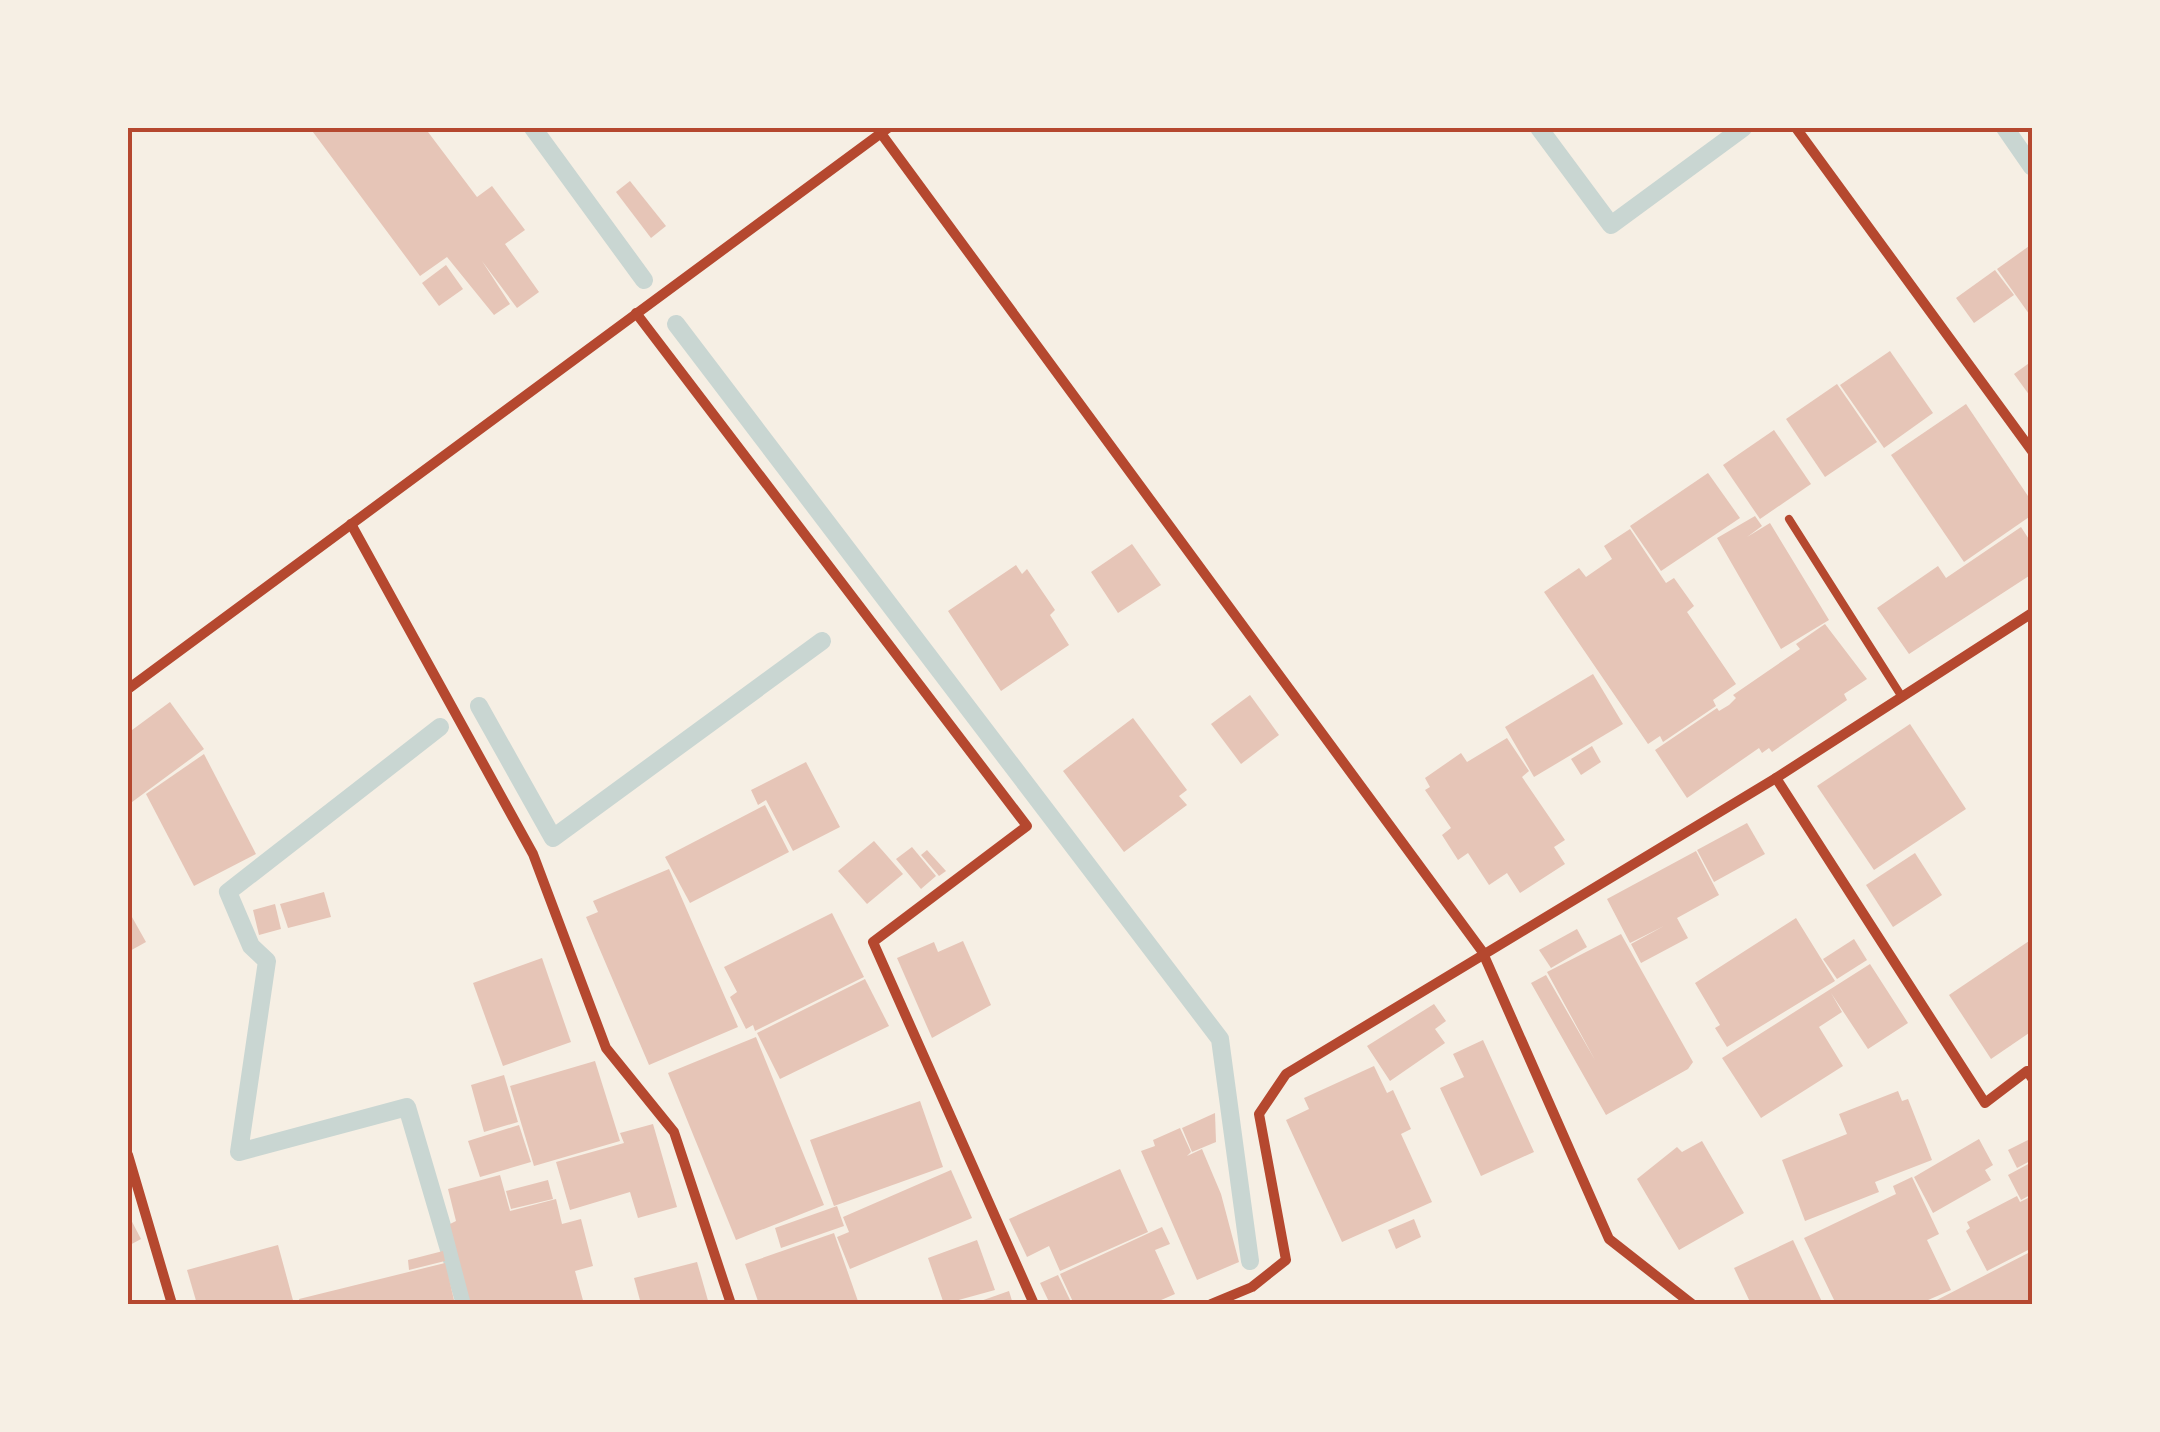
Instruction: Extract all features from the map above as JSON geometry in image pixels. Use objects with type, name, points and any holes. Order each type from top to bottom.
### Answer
[{"type":"street","points":[[1796,128],[2032,450]]},
{"type":"street","points":[[128,689],[882,129],[1482,951],[1609,1240],[1692,1304]]},
{"type":"street","points":[[636,313],[1026,826],[873,942],[1034,1304]]},
{"type":"street","points":[[350,524],[533,854],[606,1048],[674,1132],[731,1304]]},
{"type":"street","points":[[1211,1304],[1252,1287],[1286,1260],[1259,1114],[1286,1074],[1482,951],[1776,778],[2032,613]]},
{"type":"street","points":[[1776,778],[1985,1104],[2027,1072],[2032,1078]]},
{"type":"street","points":[[128,1155],[172,1304]]},
{"type":"lane","points":[[1789,519],[1902,697]]},
{"type":"building","points":[[310,128],[425,128],[477,197],[492,186],[525,230],[505,244],[539,292],[517,308],[482,261],[510,304],[494,315],[447,257],[420,276]]},
{"type":"building","points":[[630,181],[666,226],[651,238],[616,192]]},
{"type":"building","points":[[2032,244],[2032,318],[1997,269]]},
{"type":"building","points":[[446,265],[463,289],[439,306],[422,283]]},
{"type":"building","points":[[1995,270],[2014,295],[1974,323],[1956,298]]},
{"type":"building","points":[[1890,351],[1933,413],[1884,448],[1840,385]]},
{"type":"building","points":[[2032,361],[2032,394],[2030,396],[2014,374]]},
{"type":"building","points":[[1837,384],[1877,442],[1825,477],[1786,419]]},
{"type":"building","points":[[1966,404],[2032,502],[2032,515],[1964,562],[1891,455]]},
{"type":"building","points":[[1774,430],[1811,484],[1760,519],[1723,465]]},
{"type":"building","points":[[1708,473],[1740,518],[1661,571],[1630,526]]},
{"type":"building","points":[[1755,516],[1762,526],[1747,537],[1770,523],[1829,620],[1781,649],[1717,538]]},
{"type":"building","points":[[2021,527],[2032,544],[2032,574],[1909,654],[1877,608],[1938,566],[1946,578]]},
{"type":"building","points":[[1630,529],[1666,583],[1674,578],[1694,606],[1687,612],[1736,684],[1713,700],[1716,706],[1663,742],[1660,736],[1648,744],[1544,592],[1579,568],[1586,577],[1612,559],[1604,546]]},
{"type":"building","points":[[1132,544],[1161,585],[1118,613],[1091,572]]},
{"type":"building","points":[[1016,565],[1022,574],[1027,569],[1055,610],[1050,615],[1069,645],[1001,691],[948,611]]},
{"type":"building","points":[[1825,624],[1867,679],[1844,694],[1847,700],[1772,752],[1769,748],[1762,753],[1759,748],[1687,798],[1655,750],[1717,708],[1719,711],[1729,705],[1736,698],[1733,695],[1800,649],[1796,644]]},
{"type":"building","points":[[1593,674],[1623,724],[1534,777],[1505,727]]},
{"type":"building","points":[[1250,695],[1279,735],[1241,764],[1211,724]]},
{"type":"building","points":[[170,702],[204,749],[128,805],[128,733]]},
{"type":"building","points":[[1133,718],[1187,790],[1179,796],[1187,805],[1124,852],[1063,771]]},
{"type":"building","points":[[1910,724],[1966,809],[1874,870],[1817,786]]},
{"type":"building","points":[[1507,738],[1529,771],[1522,777],[1565,840],[1554,847],[1565,864],[1520,893],[1507,873],[1489,885],[1468,853],[1458,860],[1442,835],[1451,828],[1425,790],[1430,787],[1425,778],[1461,753],[1467,762]]},
{"type":"building","points":[[1592,746],[1601,762],[1581,775],[1571,759]]},
{"type":"building","points":[[204,754],[256,854],[194,886],[146,794]]},
{"type":"building","points":[[806,762],[840,827],[793,851],[766,800],[758,805],[751,790]]},
{"type":"building","points":[[765,805],[789,852],[690,903],[665,857]]},
{"type":"building","points":[[1747,823],[1765,854],[1714,882],[1697,850]]},
{"type":"building","points":[[874,841],[903,874],[867,904],[838,871]]},
{"type":"building","points":[[912,847],[936,876],[921,889],[896,859]]},
{"type":"building","points":[[927,850],[946,871],[939,876],[921,855]]},
{"type":"building","points":[[1696,851],[1719,895],[1677,918],[1688,938],[1641,963],[1631,944],[1664,926],[1630,943],[1607,899]]},
{"type":"building","points":[[1915,853],[1942,895],[1893,927],[1866,885]]},
{"type":"building","points":[[669,869],[738,1027],[649,1065],[586,917],[598,912],[593,901]]},
{"type":"building","points":[[324,892],[331,917],[288,928],[280,904]]},
{"type":"building","points":[[275,904],[281,929],[259,935],[253,910]]},
{"type":"building","points":[[128,910],[146,942],[128,952]]},
{"type":"building","points":[[832,913],[864,977],[755,1031],[753,1025],[746,1029],[730,997],[737,992],[724,967]]},
{"type":"building","points":[[1796,918],[1835,981],[1727,1047],[1715,1028],[1720,1025],[1695,983]]},
{"type":"building","points":[[1577,929],[1587,947],[1551,968],[1539,950]]},
{"type":"building","points":[[1621,934],[1693,1062],[1688,1069],[1606,1115],[1531,983],[1546,975],[1595,1060],[1547,972]]},
{"type":"building","points":[[1854,939],[1867,960],[1837,979],[1823,959]]},
{"type":"building","points":[[2032,939],[2032,1031],[1991,1059],[1949,995]]},
{"type":"building","points":[[963,941],[991,1005],[932,1038],[897,958],[934,942],[938,952]]},
{"type":"building","points":[[542,958],[571,1042],[503,1066],[473,983]]},
{"type":"building","points":[[1870,964],[1908,1023],[1868,1049],[1831,993],[1842,1012],[1819,1027],[1843,1066],[1761,1118],[1722,1058]]},
{"type":"building","points":[[865,979],[889,1026],[780,1079],[757,1033]]},
{"type":"building","points":[[1434,1004],[1446,1021],[1435,1029],[1445,1043],[1390,1081],[1367,1046]]},
{"type":"building","points":[[756,1037],[824,1205],[736,1240],[668,1073]]},
{"type":"building","points":[[1483,1040],[1534,1152],[1481,1176],[1440,1088],[1464,1077],[1453,1054]]},
{"type":"building","points":[[595,1061],[620,1141],[534,1166],[510,1086]]},
{"type":"building","points":[[1374,1066],[1387,1093],[1393,1090],[1411,1129],[1401,1134],[1432,1202],[1342,1242],[1286,1120],[1309,1109],[1304,1098]]},
{"type":"building","points":[[504,1075],[518,1122],[484,1132],[471,1085]]},
{"type":"building","points":[[1898,1091],[1902,1101],[1908,1099],[1932,1160],[1875,1182],[1879,1192],[1805,1221],[1782,1160],[1847,1134],[1839,1114]]},
{"type":"building","points":[[920,1101],[943,1167],[834,1206],[810,1140]]},
{"type":"building","points":[[1215,1113],[1216,1142],[1192,1152],[1182,1128]]},
{"type":"building","points":[[653,1124],[677,1207],[638,1218],[630,1192],[570,1210],[556,1162],[624,1143],[620,1133]]},
{"type":"building","points":[[519,1125],[531,1162],[480,1177],[468,1141]]},
{"type":"building","points":[[1180,1128],[1191,1152],[1187,1156],[1202,1149],[1221,1194],[1239,1262],[1197,1280],[1141,1151],[1155,1146],[1153,1140]]},
{"type":"building","points":[[2032,1138],[2032,1160],[2017,1168],[2008,1150]]},
{"type":"building","points":[[1979,1139],[1993,1165],[1985,1170],[1991,1180],[1933,1213],[1914,1177]]},
{"type":"building","points":[[1702,1141],[1744,1213],[1679,1250],[1637,1179],[1677,1147],[1682,1152]]},
{"type":"building","points":[[2032,1162],[2032,1194],[2021,1200],[2008,1175]]},
{"type":"building","points":[[1120,1169],[1148,1232],[1060,1271],[1049,1246],[1027,1257],[1009,1219]]},
{"type":"building","points":[[951,1170],[972,1218],[850,1269],[837,1237],[849,1232],[843,1217]]},
{"type":"building","points":[[500,1175],[510,1211],[556,1199],[562,1224],[581,1219],[593,1266],[575,1271],[584,1304],[471,1304],[450,1224],[456,1221],[448,1189]]},
{"type":"building","points":[[1912,1177],[1939,1234],[1927,1240],[1951,1290],[1919,1304],[1836,1304],[1804,1238],[1896,1194],[1893,1186]]},
{"type":"building","points":[[548,1180],[553,1199],[511,1209],[506,1191]]},
{"type":"building","points":[[2017,1196],[2020,1202],[2032,1196],[2032,1248],[1987,1271],[1966,1231],[1970,1228],[1967,1222]]},
{"type":"building","points":[[837,1206],[844,1226],[781,1248],[775,1228]]},
{"type":"building","points":[[128,1214],[141,1239],[128,1246]]},
{"type":"building","points":[[1414,1219],[1421,1237],[1396,1249],[1388,1230]]},
{"type":"building","points":[[1162,1227],[1170,1244],[1155,1250],[1175,1294],[1152,1304],[1074,1304],[1060,1274]]},
{"type":"building","points":[[834,1233],[859,1304],[759,1304],[745,1264]]},
{"type":"building","points":[[977,1240],[995,1290],[944,1304],[928,1258]]},
{"type":"building","points":[[1793,1240],[1823,1304],[1751,1304],[1734,1268]]},
{"type":"building","points":[[278,1245],[294,1304],[197,1304],[187,1270]]},
{"type":"building","points":[[443,1251],[445,1261],[409,1270],[408,1260]]},
{"type":"building","points":[[2032,1251],[2032,1304],[1934,1304],[1933,1302]]},
{"type":"building","points":[[697,1262],[709,1304],[641,1304],[634,1278]]},
{"type":"building","points":[[445,1263],[455,1304],[300,1304],[299,1299]]},
{"type":"building","points":[[1058,1275],[1072,1304],[1050,1304],[1040,1283]]},
{"type":"building","points":[[1009,1291],[1013,1304],[972,1304]]},
{"type":"waterway","points":[[533,128],[644,280]]},
{"type":"waterway","points":[[1539,128],[1611,225],[1743,128]]},
{"type":"waterway","points":[[2005,128],[2032,167]]},
{"type":"waterway","points":[[676,324],[1220,1039],[1250,1261]]},
{"type":"waterway","points":[[479,706],[553,838],[822,641]]},
{"type":"waterway","points":[[440,727],[228,892],[251,946],[267,961],[239,1152],[407,1107],[465,1304]]}]
